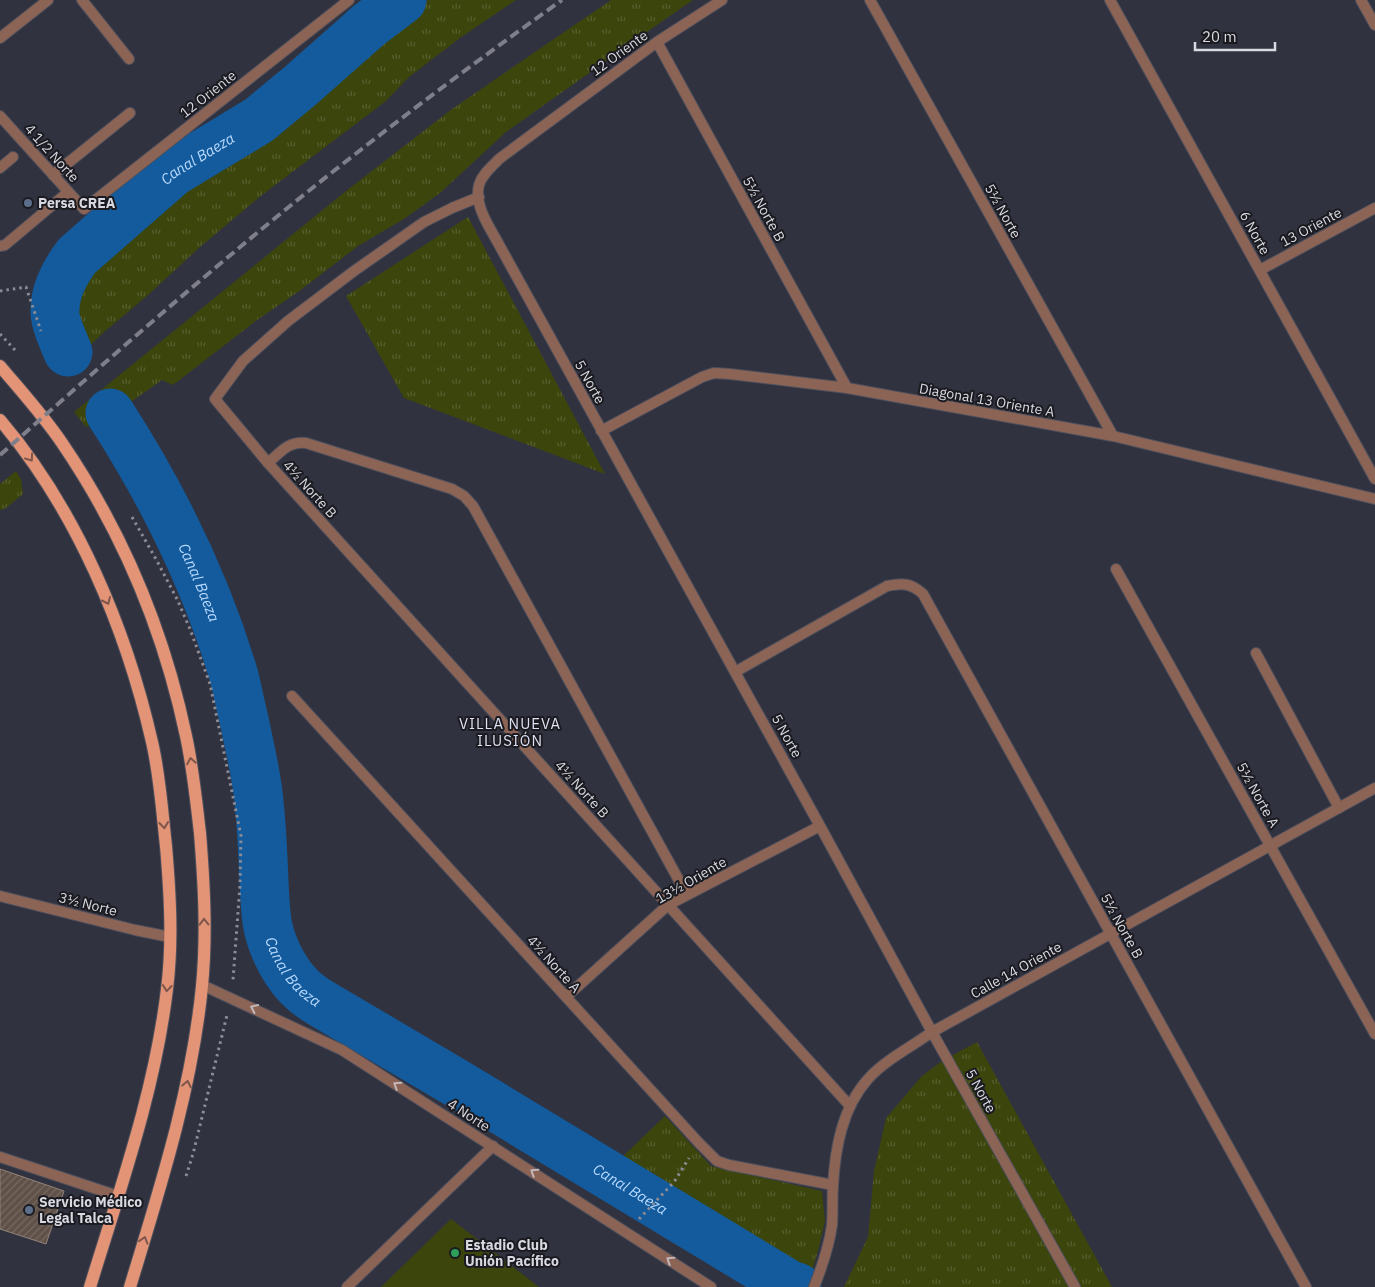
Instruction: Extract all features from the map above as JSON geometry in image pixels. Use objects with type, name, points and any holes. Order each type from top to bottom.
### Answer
[{"type":"main road","points":[[0,366],[61,442],[85,479],[128,561],[162,645],[175,688],[187,736],[194,782],[204,877],[202,985],[195,1039],[178,1122],[130,1287]]},
{"type":"main road","points":[[0,420],[32,462],[55,497],[72,527],[114,615],[129,656],[152,743],[160,786],[169,878],[170,936],[162,1028],[152,1079],[90,1287]]},
{"type":"street","points":[[0,38],[48,0]]},
{"type":"street","points":[[82,0],[129,59]]},
{"type":"street","name":"12 Oriente","points":[[84,209],[349,0]]},
{"type":"street","name":"12 Oriente","points":[[479,197],[479,185],[486,173],[499,159],[657,42],[722,0]]},
{"type":"street","name":"5½ Norte","points":[[870,0],[1113,436]]},
{"type":"street","name":"6 Norte","points":[[1110,0],[1375,478]]},
{"type":"street","points":[[1361,0],[1375,25]]},
{"type":"street","name":"5½ Norte B","points":[[657,42],[847,388]]},
{"type":"street","points":[[53,175],[130,113]]},
{"type":"street","name":"4 1/2 Norte","points":[[0,116],[84,209]]},
{"type":"street","points":[[0,168],[13,157]]},
{"type":"street","points":[[0,246],[6,245],[68,192]]},
{"type":"street","name":"4½ Norte B","points":[[479,197],[424,222],[354,271],[288,321],[243,361],[215,399],[268,463],[850,1106]]},
{"type":"street","name":"5 Norte","points":[[479,197],[481,208],[493,234],[932,1032],[1075,1287]]},
{"type":"street","name":"13 Oriente","points":[[1260,270],[1375,208]]},
{"type":"street","name":"Diagonal 13 Oriente A","points":[[602,431],[702,377],[714,373],[847,388],[1113,436],[1375,499]]},
{"type":"street","points":[[268,463],[289,445],[297,442],[452,489],[464,496],[473,506],[687,894]]},
{"type":"street","name":"5½ Norte A","points":[[1116,569],[1375,1034]]},
{"type":"street","name":"5½ Norte B","points":[[735,672],[887,586],[908,584],[923,594],[1306,1287]]},
{"type":"street","points":[[1256,652],[1339,808]]},
{"type":"street","name":"4½ Norte A","points":[[292,696],[717,1161],[832,1186]]},
{"type":"street","name":"Calle 14 Oriente","points":[[814,1287],[825,1260],[832,1224],[832,1186],[843,1122],[850,1106],[863,1086],[881,1067],[932,1032],[1375,788]]},
{"type":"street","name":"13½ Oriente","points":[[566,997],[668,905],[820,826]]},
{"type":"street","name":"3½ Norte","points":[[0,896],[135,930],[170,936]]},
{"type":"street","name":"4 Norte","points":[[202,985],[342,1050],[711,1287]]},
{"type":"street","points":[[346,1287],[494,1146]]},
{"type":"street","points":[[0,1157],[118,1196]]},
{"type":"path","points":[[0,291],[26,287],[41,330]]},
{"type":"path","points":[[627,1232],[674,1182],[699,1143]]},
{"type":"green space","points":[[428,0],[516,0],[460,38],[409,77],[386,101],[262,195],[200,247],[82,353],[70,329],[69,308],[75,283],[93,260],[133,231],[159,207],[341,70]]},
{"type":"green space","points":[[611,0],[693,0],[506,132],[440,193],[404,219],[358,246],[298,292],[257,320],[173,385],[162,380],[125,406],[117,403],[101,420],[86,427],[74,412],[346,191],[452,109]]},
{"type":"green space","points":[[468,217],[605,474],[404,398],[346,296]]},
{"type":"green space","points":[[16,471],[21,479],[23,494],[6,508],[0,510],[0,484]]},
{"type":"green space","points":[[977,1042],[1112,1287],[844,1287],[868,1237],[874,1171],[886,1118],[922,1076],[942,1061]]},
{"type":"green space","points":[[665,1116],[711,1166],[822,1191],[825,1221],[811,1275],[725,1228],[619,1160]]},
{"type":"green space","name":"Estadio Club Unión Pacífico","points":[[451,1219],[539,1287],[381,1287]]},
{"type":"building","name":"Servicio Médico Legal Talca","points":[[0,1169],[64,1191],[46,1244],[0,1229]]},
{"type":"waterway","name":"Canal Baeza","points":[[68,352],[56,320],[55,303],[68,268],[77,256],[173,172],[259,120],[369,25],[402,0]]},
{"type":"waterway","name":"Canal Baeza","points":[[110,413],[165,507],[196,573],[223,641],[234,676],[257,782],[268,927],[277,954],[292,979],[319,1002],[790,1285],[797,1287]]},
{"type":"railway","points":[[0,455],[177,300],[285,210],[422,103],[562,0]]},
{"type":"place","name":"Persa CREA","points":[[28,203]]},
{"type":"place","name":"Servicio Médico Legal Talca","points":[[29,1210]]},
{"type":"place","name":"Estadio Club Unión Pacífico","points":[[455,1253]]},
{"type":"district","name":"VILLA NUEVA ILUSIÓN","points":[[510,732]]}]
